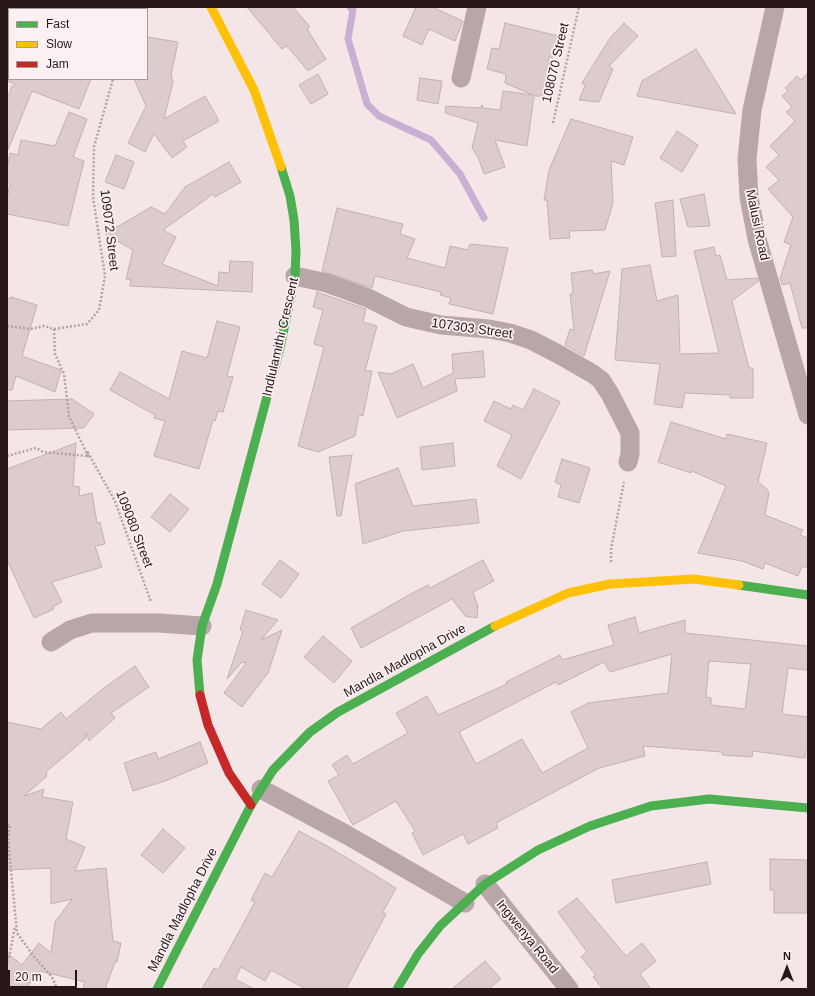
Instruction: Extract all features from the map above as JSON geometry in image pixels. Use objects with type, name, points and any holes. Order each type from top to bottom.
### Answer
[{"type":"street","name":"Indlulamithi Crescent","points":[[211,7],[254,90],[265,118],[282,168],[294,220],[295,276],[257,436],[217,584],[202,626],[197,660],[200,698],[217,749],[229,773],[256,797]]},
{"type":"street","points":[[461,78],[477,7]]},
{"type":"street","name":"Malusi Road","points":[[775,7],[752,110],[747,159],[749,197],[757,239],[808,415]]},
{"type":"street","name":"107303 Street","points":[[295,276],[327,283],[368,298],[406,317],[441,325],[489,329],[510,334],[531,340],[560,355],[593,374],[600,380],[610,394],[630,433],[630,454],[628,462]]},
{"type":"street","name":"Mandla Madlopha Drive","points":[[157,989],[256,797],[273,770],[310,732],[338,712],[418,667],[512,618],[568,593],[610,584],[694,579],[808,594]]},
{"type":"street","points":[[50,642],[70,630],[92,623],[159,623],[202,626]]},
{"type":"street","points":[[256,797],[347,835],[464,904]]},
{"type":"street","points":[[397,989],[418,954],[440,926],[485,884],[538,850],[590,826],[651,806],[709,799],[808,808]]},
{"type":"street","name":"Ingwenya Road","points":[[485,884],[569,989]]},
{"type":"path","name":"108070 Street","points":[[552,123],[579,7]]},
{"type":"path","points":[[7,42],[8,37]]},
{"type":"path","name":"109072 Street","points":[[7,326],[31,329],[44,326],[54,329],[87,324],[100,310],[105,276],[93,197],[94,146],[113,80]]},
{"type":"path","name":"109080 Street","points":[[54,329],[55,354],[64,374],[69,416],[88,456]]},
{"type":"path","points":[[7,456],[36,448],[43,452],[88,456]]},
{"type":"path","name":"109080 Street","points":[[88,456],[87,450],[115,501],[159,623]]},
{"type":"path","points":[[610,584],[611,549],[628,462]]},
{"type":"path","points":[[7,825],[10,825],[8,839],[17,933],[35,958],[52,977],[57,989]]},
{"type":"path","points":[[7,961],[10,958],[16,922]]},
{"type":"building","points":[[247,7],[293,7],[310,27],[307,29],[326,59],[308,71],[287,46],[282,49]]},
{"type":"building","points":[[416,7],[432,7],[463,21],[455,41],[429,29],[422,45],[403,36]]},
{"type":"building","points":[[505,23],[558,36],[552,58],[549,56],[547,81],[543,96],[534,96],[527,146],[495,140],[505,167],[484,174],[478,157],[472,148],[478,123],[445,113],[446,106],[481,108],[482,105],[483,108],[500,110],[503,91],[533,95],[505,83],[506,74],[487,69],[492,48],[499,49]]},
{"type":"building","points":[[624,23],[638,36],[609,66],[613,69],[599,102],[579,100],[585,86],[582,83],[610,38]]},
{"type":"building","points":[[148,37],[178,42],[171,75],[173,82],[164,119],[205,96],[219,121],[183,141],[187,147],[172,158],[154,134],[145,152],[128,143],[146,106],[134,80],[148,80]]},
{"type":"building","points":[[696,49],[736,114],[637,96],[642,81]]},
{"type":"building","points":[[808,73],[808,328],[802,328],[790,283],[782,285],[780,278],[791,245],[784,242],[793,217],[768,189],[779,180],[766,167],[779,155],[770,146],[795,121],[786,112],[792,107],[782,96],[788,91],[785,88],[797,76],[801,80]]},
{"type":"building","points":[[318,74],[328,94],[311,104],[299,85]]},
{"type":"building","points":[[420,78],[442,81],[438,104],[417,100]]},
{"type":"building","points":[[7,79],[91,80],[79,109],[32,91],[8,150],[7,100],[12,86],[15,84],[7,81]]},
{"type":"building","points":[[69,112],[87,119],[73,157],[84,161],[68,226],[7,214],[7,199],[10,183],[7,182],[7,169],[10,153],[18,155],[21,140],[55,146]]},
{"type":"building","points":[[571,119],[633,137],[624,165],[611,161],[613,203],[605,230],[569,231],[570,238],[550,239],[547,200],[544,200],[549,170]]},
{"type":"building","points":[[677,131],[698,145],[682,172],[660,158]]},
{"type":"building","points":[[116,155],[134,162],[124,189],[105,182]]},
{"type":"building","points":[[229,162],[241,182],[215,197],[213,194],[163,230],[176,237],[162,264],[218,286],[219,272],[229,273],[230,261],[253,262],[252,292],[130,286],[131,280],[126,279],[133,250],[105,234],[151,207],[165,214],[185,187]]},
{"type":"building","points":[[704,194],[710,226],[688,227],[680,199]]},
{"type":"building","points":[[673,200],[676,256],[662,257],[655,203]]},
{"type":"building","points":[[337,208],[403,224],[400,234],[415,239],[407,258],[445,268],[450,246],[468,250],[470,244],[508,248],[493,314],[449,304],[451,298],[440,295],[441,292],[375,276],[372,288],[322,271]]},
{"type":"building","points":[[714,247],[716,256],[720,255],[727,280],[757,278],[758,281],[732,301],[749,368],[753,368],[753,398],[730,398],[730,395],[685,393],[682,408],[654,404],[660,364],[615,360],[622,269],[650,265],[657,301],[678,295],[680,354],[719,353],[694,251]]},
{"type":"building","points":[[592,270],[593,274],[610,271],[584,356],[565,345],[570,329],[574,330],[570,294],[573,293],[571,273]]},
{"type":"building","points":[[317,292],[366,309],[363,322],[377,326],[365,371],[372,371],[363,416],[359,415],[355,436],[318,452],[298,446],[324,347],[314,344],[323,310],[313,307]]},
{"type":"building","points":[[11,297],[37,305],[22,356],[61,370],[55,392],[16,376],[12,390],[7,390],[7,298],[11,299]]},
{"type":"building","points":[[217,321],[240,327],[227,376],[233,377],[223,412],[218,411],[215,421],[213,420],[199,469],[154,456],[165,421],[154,418],[155,415],[110,390],[120,372],[169,399],[182,351],[207,358]]},
{"type":"building","points":[[483,351],[485,377],[455,379],[457,391],[397,418],[378,372],[391,374],[413,364],[423,388],[453,373],[452,354]]},
{"type":"building","points":[[534,389],[560,402],[521,479],[497,466],[512,435],[484,421],[494,401],[511,409],[513,405],[523,410]]},
{"type":"building","points":[[72,399],[94,414],[84,428],[7,430],[7,401]]},
{"type":"building","points":[[671,422],[726,439],[727,434],[767,443],[758,482],[767,489],[769,493],[765,515],[803,530],[800,535],[808,538],[808,568],[802,566],[798,576],[765,563],[763,569],[742,561],[698,553],[726,486],[692,471],[691,473],[658,462]]},
{"type":"building","points":[[76,443],[73,486],[80,487],[79,496],[92,493],[97,523],[100,522],[105,544],[95,546],[102,567],[52,582],[62,602],[53,607],[54,609],[34,618],[7,560],[7,469]]},
{"type":"building","points":[[453,443],[455,466],[422,470],[420,447]]},
{"type":"building","points":[[352,455],[341,516],[337,516],[329,457]]},
{"type":"building","points":[[562,459],[590,468],[579,503],[558,497],[561,485],[555,482]]},
{"type":"building","points":[[398,468],[413,506],[476,499],[479,523],[403,531],[363,544],[355,484]]},
{"type":"building","points":[[170,494],[189,509],[170,532],[151,517]]},
{"type":"building","points":[[280,560],[299,574],[281,598],[262,584]]},
{"type":"building","points":[[483,560],[494,581],[473,592],[478,607],[477,618],[465,616],[452,599],[361,648],[351,628],[428,585],[430,588]]},
{"type":"building","points":[[246,610],[278,620],[261,640],[282,630],[268,673],[242,707],[224,693],[246,663],[242,662],[227,679],[243,631],[240,630]]},
{"type":"building","points":[[635,617],[639,633],[685,620],[685,633],[808,646],[808,670],[788,668],[782,714],[808,717],[808,750],[806,750],[805,758],[753,751],[752,757],[722,755],[722,752],[643,746],[645,756],[599,768],[496,823],[498,828],[468,844],[463,834],[423,855],[412,833],[415,831],[396,801],[353,825],[328,781],[339,775],[332,765],[347,755],[353,764],[408,733],[396,713],[427,696],[438,715],[507,684],[506,682],[560,655],[562,660],[614,645],[608,625]],"holes":[[[672,654],[668,693],[588,703],[571,712],[588,748],[542,773],[522,739],[476,764],[459,732],[556,682],[558,685],[604,662],[610,672]],[[709,661],[751,664],[745,709],[711,705],[711,698],[706,697]]]},
{"type":"building","points":[[323,636],[352,661],[334,683],[304,657]]},
{"type":"building","points":[[135,666],[149,687],[111,713],[115,718],[89,741],[86,733],[85,739],[47,771],[46,777],[24,796],[44,789],[42,797],[73,802],[66,839],[85,847],[75,871],[106,868],[113,941],[121,943],[117,962],[115,962],[105,989],[83,989],[85,982],[40,971],[28,986],[29,989],[7,989],[7,953],[22,965],[39,943],[51,953],[55,922],[72,899],[51,904],[51,868],[7,870],[7,722],[41,729],[61,712],[66,719],[104,688]]},
{"type":"building","points":[[200,742],[208,763],[165,781],[133,791],[124,763],[156,752],[158,759]]},
{"type":"building","points":[[163,829],[185,848],[163,873],[141,855]]},
{"type":"building","points":[[299,831],[329,847],[396,888],[383,912],[386,914],[346,989],[306,989],[271,970],[265,981],[241,967],[235,979],[254,989],[202,989],[214,968],[218,970],[255,902],[251,900],[265,873],[272,877]]},
{"type":"building","points":[[770,859],[807,860],[807,913],[774,913],[774,890],[770,890]]},
{"type":"building","points":[[707,862],[711,884],[616,903],[612,880]]},
{"type":"building","points":[[577,898],[626,956],[642,943],[656,961],[640,974],[651,989],[603,989],[593,977],[596,975],[581,957],[587,952],[558,912]]},
{"type":"building","points":[[485,961],[501,979],[489,989],[452,989]]},
{"type":"waterway","points":[[350,7],[353,10],[348,39],[367,104],[379,116],[431,140],[460,174],[484,218]]},
{"type":"traffic: fast","points":[[200,695],[197,660],[202,626],[217,584],[280,348],[295,276],[296,251],[294,220],[290,196],[281,167]]},
{"type":"traffic: fast","points":[[739,585],[808,595]]},
{"type":"traffic: fast","points":[[157,989],[251,805],[273,770],[310,732],[338,712],[495,626]]},
{"type":"traffic: fast","points":[[397,989],[418,954],[440,926],[485,884],[538,850],[590,826],[651,806],[709,799],[808,808]]},
{"type":"traffic: slow","points":[[211,7],[254,90],[281,167]]},
{"type":"traffic: slow","points":[[495,626],[568,593],[610,584],[694,579],[739,585]]},
{"type":"traffic: jam","points":[[200,695],[208,725],[229,773],[251,805]]}]
